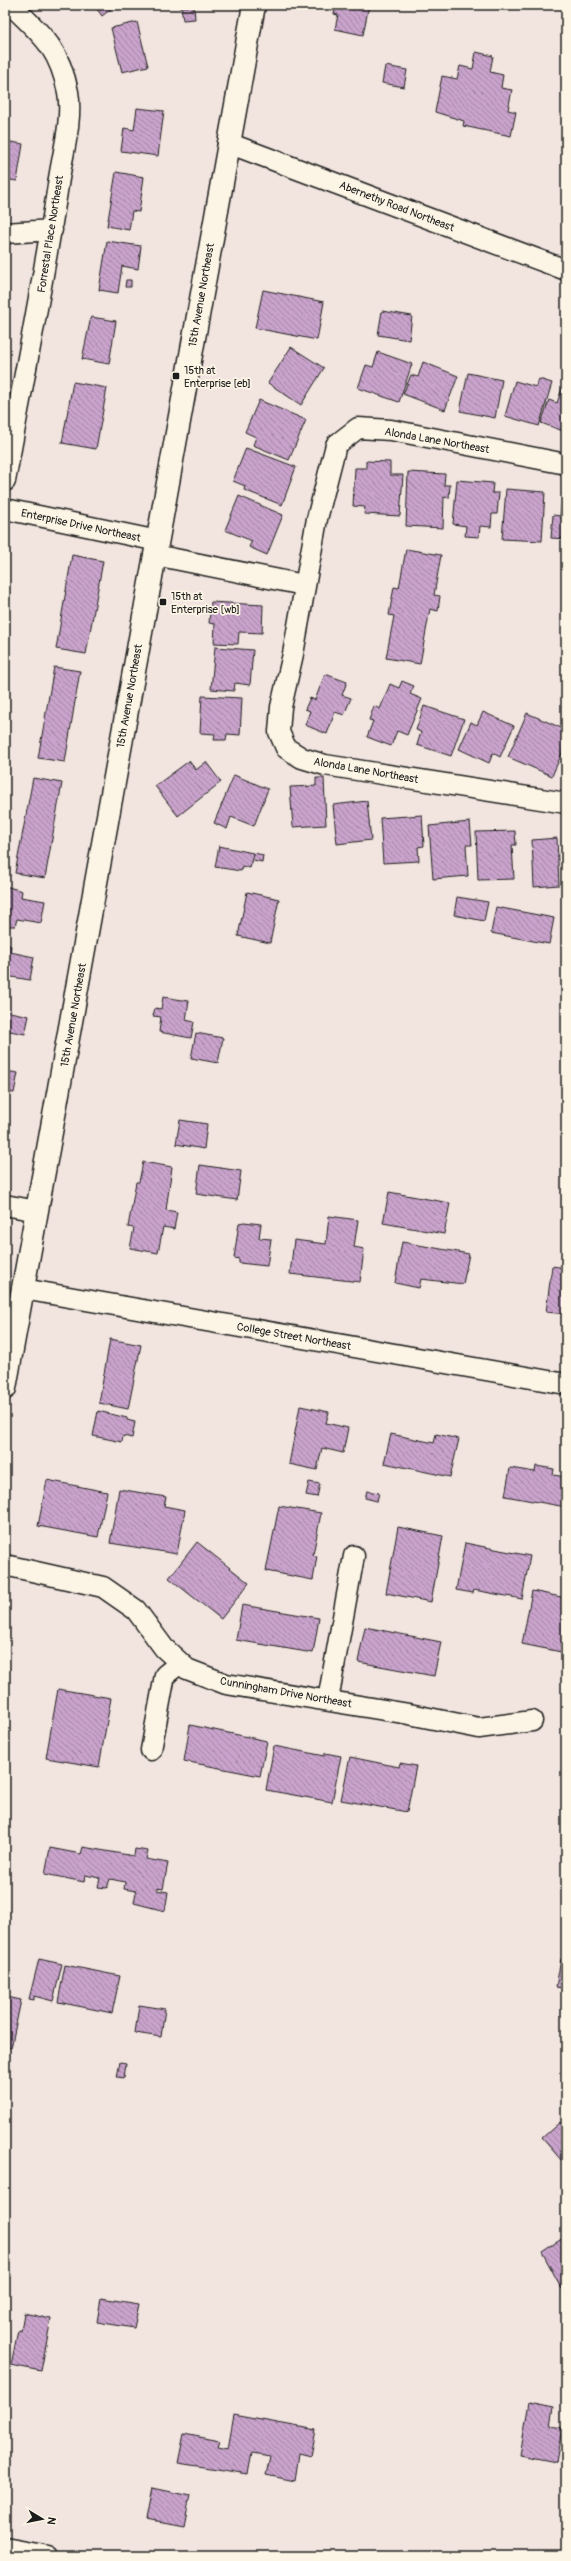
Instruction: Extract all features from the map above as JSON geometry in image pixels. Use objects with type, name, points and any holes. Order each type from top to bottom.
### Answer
[{"type":"street","name":"Forrestal Place Northeast","points":[[5,481],[52,230],[67,120],[68,93],[59,60],[50,43],[11,5]]},
{"type":"street","name":"15th Avenue Northeast","points":[[5,1388],[254,5]]},
{"type":"street","name":"Abernethy Road Northeast","points":[[228,143],[566,270]]},
{"type":"street","points":[[5,233],[52,230]]},
{"type":"street","name":"Alonda Lane Northeast","points":[[566,464],[391,430],[358,428],[336,445],[317,519],[304,585],[293,654],[281,707],[279,732],[286,748],[302,758],[325,765],[566,803]]},
{"type":"street","name":"Enterprise Drive Northeast","points":[[5,509],[157,548]]},
{"type":"street","points":[[157,548],[304,585]]},
{"type":"street","points":[[5,1205],[37,1211]]},
{"type":"street","name":"College Street Northeast","points":[[23,1288],[566,1384]]},
{"type":"street","points":[[328,1700],[354,1556]]},
{"type":"street","name":"Cunningham Drive Northeast","points":[[5,1565],[103,1587],[136,1610],[164,1648],[187,1669],[226,1684],[328,1700],[479,1728],[532,1721]]},
{"type":"street","points":[[151,1750],[165,1676],[180,1662]]},
{"type":"street","points":[[5,2548],[48,2556]]},
{"type":"building","points":[[94,5],[116,5],[102,16]]},
{"type":"building","points":[[336,5],[369,5],[363,35],[335,29],[338,15],[334,14]]},
{"type":"building","points":[[498,5],[514,5],[513,9]]},
{"type":"building","points":[[194,6],[195,19],[183,20],[181,7]]},
{"type":"building","points":[[137,22],[148,66],[122,72],[111,28]]},
{"type":"building","points":[[476,52],[493,56],[490,72],[503,75],[501,88],[512,90],[508,110],[516,112],[511,136],[463,126],[464,121],[435,112],[442,76],[457,79],[460,66],[473,69]]},
{"type":"building","points":[[385,66],[407,70],[404,87],[382,83]]},
{"type":"building","points":[[137,108],[164,111],[158,156],[121,151],[124,128],[134,130]]},
{"type":"building","points":[[5,141],[23,144],[17,181],[5,179]]},
{"type":"building","points":[[116,172],[144,177],[139,212],[132,211],[129,230],[107,226]]},
{"type":"building","points":[[107,241],[141,246],[138,269],[122,266],[118,293],[99,290]]},
{"type":"building","points":[[126,280],[131,280],[131,287],[125,287]]},
{"type":"building","points":[[263,290],[324,302],[317,340],[255,328]]},
{"type":"building","points":[[382,311],[412,316],[409,340],[378,335]]},
{"type":"building","points":[[91,317],[116,321],[109,364],[82,359]]},
{"type":"building","points":[[291,347],[324,368],[301,405],[268,383]]},
{"type":"building","points":[[378,352],[412,364],[399,402],[358,388],[366,365],[373,367]]},
{"type":"building","points":[[423,362],[458,376],[445,410],[403,394],[411,375],[418,377]]},
{"type":"building","points":[[468,373],[502,380],[495,418],[460,411]]},
{"type":"building","points":[[539,379],[552,383],[539,426],[505,416],[515,381],[536,387]]},
{"type":"building","points":[[73,382],[107,388],[96,449],[62,443]]},
{"type":"building","points":[[564,383],[566,383],[566,432],[541,423],[549,400],[557,403]]},
{"type":"building","points":[[259,400],[306,420],[289,460],[253,445],[256,437],[245,432]]},
{"type":"building","points":[[246,448],[296,467],[282,505],[244,490],[245,486],[233,481]]},
{"type":"building","points":[[366,461],[390,462],[390,475],[403,475],[400,516],[364,514],[365,507],[353,506],[355,468],[366,468]]},
{"type":"building","points":[[408,472],[445,474],[444,485],[450,485],[449,498],[444,497],[443,528],[406,526]]},
{"type":"building","points":[[457,480],[493,483],[492,493],[499,493],[497,514],[492,514],[491,527],[480,526],[479,537],[465,536],[466,526],[453,524]]},
{"type":"building","points":[[506,489],[545,492],[542,541],[502,539]]},
{"type":"building","points":[[239,496],[283,515],[267,555],[249,547],[252,541],[225,530]]},
{"type":"building","points":[[562,498],[566,499],[566,539],[551,538],[553,515],[560,516]]},
{"type":"building","points":[[406,549],[441,555],[434,595],[440,596],[438,611],[430,609],[420,664],[386,658],[394,616],[389,615],[394,587],[399,588]]},
{"type":"building","points":[[72,555],[103,561],[86,654],[56,649]]},
{"type":"building","points":[[211,602],[263,605],[262,633],[239,632],[238,644],[214,643],[215,624],[209,623]]},
{"type":"building","points":[[215,647],[253,650],[250,685],[235,683],[234,691],[211,689]]},
{"type":"building","points":[[54,667],[80,671],[65,762],[38,758]]},
{"type":"building","points":[[325,674],[347,682],[342,695],[351,698],[344,715],[335,712],[327,734],[305,725],[310,711],[305,709],[310,698],[315,700]]},
{"type":"building","points":[[402,681],[414,686],[410,694],[422,699],[407,735],[397,731],[391,746],[367,737],[373,721],[369,720],[374,706],[380,709],[390,684],[399,688]]},
{"type":"building","points":[[202,696],[242,698],[240,735],[227,734],[226,740],[214,740],[215,734],[200,733]]},
{"type":"building","points":[[424,706],[464,719],[451,756],[417,745],[421,732],[416,730]]},
{"type":"building","points":[[483,712],[514,726],[500,757],[493,753],[489,763],[459,749],[471,722],[477,725]]},
{"type":"building","points":[[527,713],[566,730],[566,744],[552,776],[508,757]]},
{"type":"building","points":[[189,761],[196,770],[206,762],[221,782],[178,816],[155,786]]},
{"type":"building","points":[[234,775],[268,789],[254,826],[231,817],[227,829],[214,823]]},
{"type":"building","points":[[33,778],[62,783],[45,878],[15,873]]},
{"type":"building","points":[[316,778],[324,778],[326,825],[293,827],[290,787],[316,786]]},
{"type":"building","points":[[367,801],[371,840],[337,844],[333,805]]},
{"type":"building","points":[[422,815],[424,846],[418,847],[419,861],[383,863],[380,818]]},
{"type":"building","points":[[470,822],[472,845],[466,845],[468,876],[433,879],[429,826]]},
{"type":"building","points":[[515,831],[516,845],[512,845],[514,879],[478,880],[476,832]]},
{"type":"building","points":[[557,838],[559,885],[534,887],[532,840]]},
{"type":"building","points":[[219,846],[253,853],[250,868],[242,866],[241,871],[215,867]]},
{"type":"building","points":[[254,853],[263,855],[262,862],[253,860]]},
{"type":"building","points":[[5,886],[22,891],[21,897],[45,901],[41,923],[17,919],[15,926],[5,926]]},
{"type":"building","points":[[247,892],[279,899],[270,943],[238,936]]},
{"type":"building","points":[[457,897],[488,902],[484,921],[454,915]]},
{"type":"building","points":[[496,907],[554,918],[549,944],[491,933]]},
{"type":"building","points":[[5,944],[11,946],[10,952],[34,957],[30,980],[6,976],[5,979]]},
{"type":"building","points":[[163,997],[189,1001],[186,1020],[194,1022],[191,1038],[159,1032],[161,1017],[153,1016],[155,1008],[161,1009]]},
{"type":"building","points":[[5,1011],[29,1016],[25,1034],[5,1030]]},
{"type":"building","points":[[196,1033],[223,1038],[218,1063],[191,1058]]},
{"type":"building","points":[[5,1071],[18,1073],[14,1093],[5,1092]]},
{"type":"building","points":[[180,1120],[207,1124],[204,1149],[176,1144]]},
{"type":"building","points":[[143,1162],[172,1167],[166,1210],[177,1212],[174,1229],[163,1227],[158,1253],[130,1248],[134,1228],[128,1227],[136,1182],[139,1182]]},
{"type":"building","points":[[200,1165],[241,1171],[237,1200],[196,1194]]},
{"type":"building","points":[[389,1192],[450,1203],[444,1234],[383,1223]]},
{"type":"building","points":[[329,1216],[358,1220],[354,1247],[364,1249],[360,1282],[290,1274],[294,1240],[326,1244]]},
{"type":"building","points":[[244,1222],[261,1224],[259,1238],[271,1239],[267,1266],[239,1263],[239,1259],[234,1258],[239,1223]]},
{"type":"building","points":[[402,1242],[469,1254],[463,1284],[421,1279],[419,1288],[395,1283]]},
{"type":"building","points":[[552,1266],[566,1268],[566,1314],[546,1312]]},
{"type":"building","points":[[110,1339],[141,1345],[128,1409],[99,1403]]},
{"type":"building","points":[[300,1406],[329,1412],[326,1423],[348,1428],[343,1453],[322,1448],[317,1470],[289,1464]]},
{"type":"building","points":[[98,1411],[127,1418],[127,1420],[135,1422],[132,1438],[123,1436],[122,1442],[93,1436]]},
{"type":"building","points":[[391,1434],[434,1443],[436,1434],[459,1439],[450,1477],[384,1463]]},
{"type":"building","points":[[536,1466],[554,1469],[553,1475],[566,1477],[566,1507],[505,1496],[510,1468],[535,1472]]},
{"type":"building","points":[[47,1480],[107,1492],[98,1537],[38,1526]]},
{"type":"building","points":[[309,1482],[320,1484],[317,1497],[306,1495]]},
{"type":"building","points":[[119,1489],[166,1497],[164,1506],[185,1510],[177,1554],[110,1543]]},
{"type":"building","points":[[367,1491],[379,1493],[377,1501],[365,1498]]},
{"type":"building","points":[[279,1506],[321,1513],[313,1555],[317,1556],[313,1580],[266,1571]]},
{"type":"building","points":[[398,1527],[443,1536],[431,1602],[386,1593]]},
{"type":"building","points":[[197,1542],[249,1583],[221,1619],[169,1578]]},
{"type":"building","points":[[465,1543],[530,1556],[522,1599],[474,1590],[473,1593],[456,1590]]},
{"type":"building","points":[[532,1591],[566,1598],[566,1653],[522,1644]]},
{"type":"building","points":[[242,1605],[319,1618],[313,1653],[236,1640]]},
{"type":"building","points":[[365,1627],[441,1642],[434,1676],[358,1662]]},
{"type":"building","points":[[58,1689],[111,1698],[99,1767],[46,1758]]},
{"type":"building","points":[[190,1725],[267,1741],[260,1776],[184,1761]]},
{"type":"building","points":[[274,1746],[325,1756],[325,1753],[341,1756],[332,1802],[266,1790]]},
{"type":"building","points":[[350,1757],[399,1767],[400,1763],[416,1766],[407,1812],[341,1800]]},
{"type":"building","points":[[83,1847],[134,1856],[135,1849],[148,1851],[146,1859],[168,1863],[163,1889],[157,1888],[156,1890],[168,1892],[165,1911],[134,1903],[136,1891],[124,1889],[125,1882],[110,1879],[107,1888],[98,1887],[100,1878],[85,1875],[84,1882],[45,1874],[50,1848],[81,1854]]},
{"type":"building","points":[[39,1959],[62,1964],[53,2001],[34,1996],[34,2000],[29,1999]]},
{"type":"building","points":[[561,1959],[566,1960],[566,1989],[556,1987]]},
{"type":"building","points":[[65,1965],[120,1976],[112,2013],[58,2002]]},
{"type":"building","points":[[7,1997],[21,2000],[11,2048],[5,2047],[5,2002]]},
{"type":"building","points":[[139,2005],[165,2009],[161,2037],[135,2033]]},
{"type":"building","points":[[120,2062],[126,2063],[124,2078],[117,2077]]},
{"type":"building","points":[[560,2122],[566,2128],[566,2158],[562,2161],[542,2138]]},
{"type":"building","points":[[566,2236],[566,2286],[562,2289],[542,2252]]},
{"type":"building","points":[[101,2298],[139,2304],[134,2328],[97,2322]]},
{"type":"building","points":[[24,2313],[51,2319],[41,2371],[11,2365],[18,2330],[21,2331]]},
{"type":"building","points":[[529,2402],[554,2407],[551,2426],[562,2428],[556,2462],[520,2455]]},
{"type":"building","points":[[234,2415],[316,2430],[311,2456],[299,2453],[295,2481],[266,2475],[270,2456],[252,2453],[248,2474],[178,2463],[184,2434],[220,2441],[218,2447],[228,2449]]},
{"type":"building","points":[[153,2488],[190,2496],[184,2526],[147,2519]]},
{"type":"place","name":"15th at Enterprise [eb]","points":[[176,376]]},
{"type":"place","name":"15th at Enterprise [wb]","points":[[163,602]]}]
